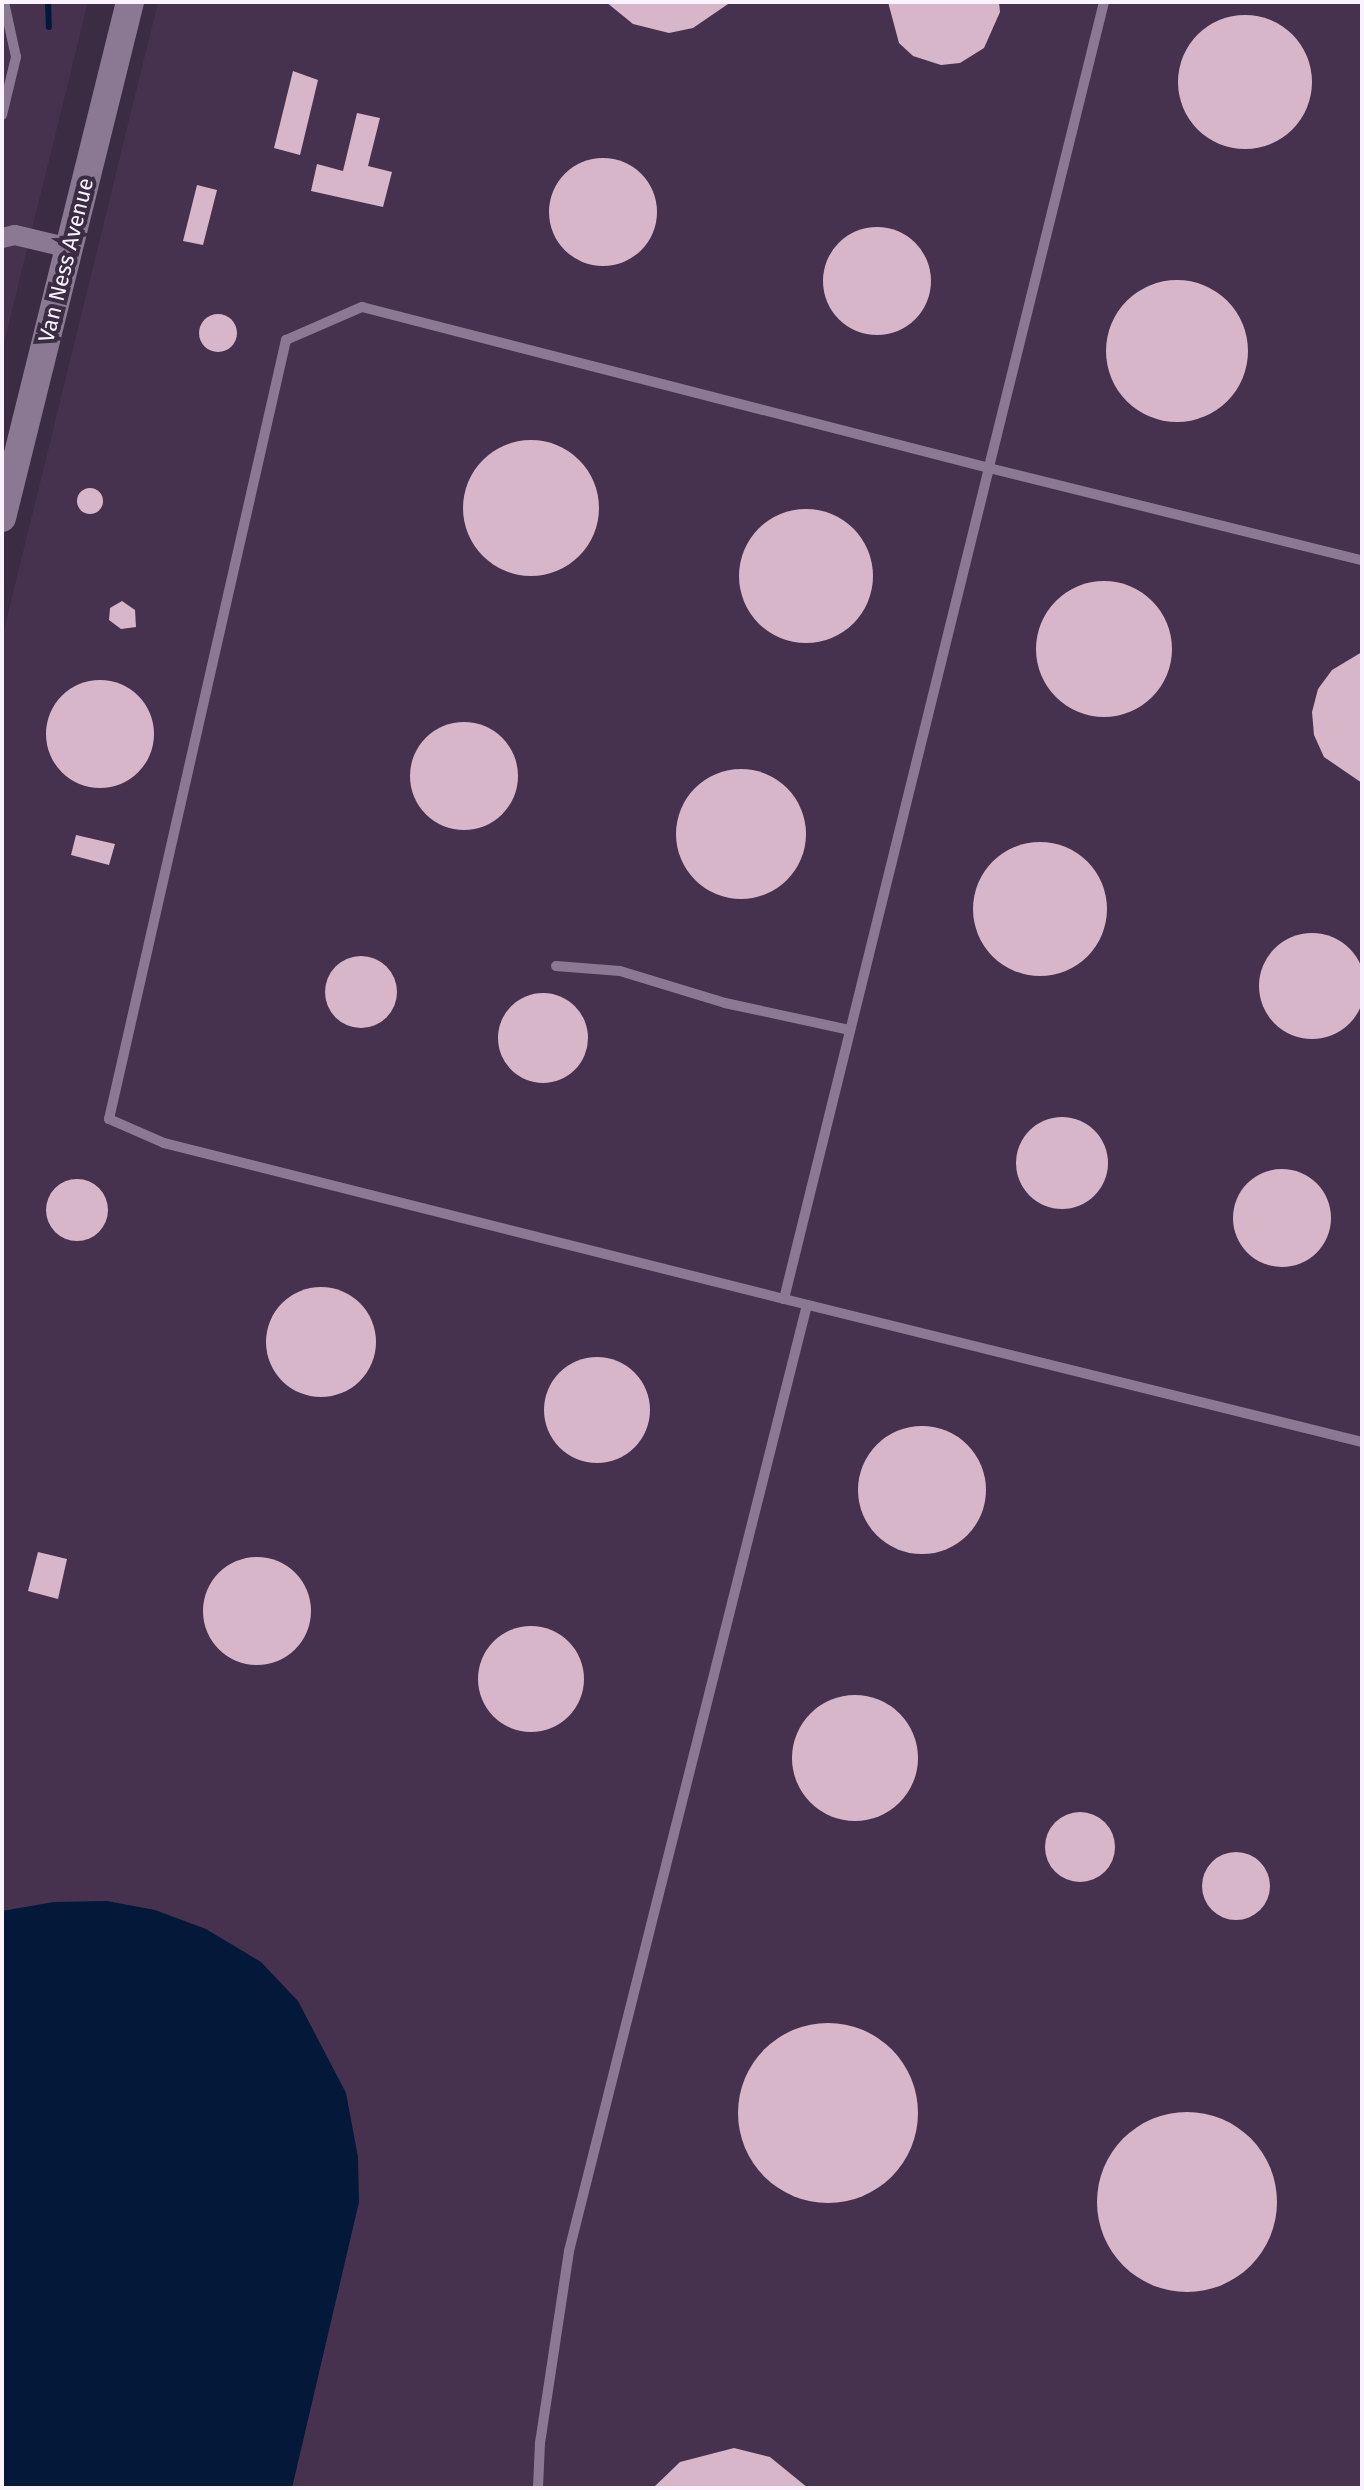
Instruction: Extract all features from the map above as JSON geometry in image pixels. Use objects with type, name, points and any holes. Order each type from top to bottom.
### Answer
[{"type":"main road","name":"Van Ness Avenue","points":[[2,518],[130,2]]},
{"type":"street","points":[[6,232],[69,248]]},
{"type":"lane","points":[[2,115],[16,57],[4,2]]},
{"type":"lane","points":[[784,1299],[1104,2]]},
{"type":"lane","points":[[1362,560],[362,307],[286,340],[109,1119],[164,1143],[1362,1442]]},
{"type":"lane","points":[[556,966],[620,971],[725,1003],[850,1030]]},
{"type":"lane","points":[[538,2488],[540,2443],[569,2251],[807,1305]]},
{"type":"shaded area","points":[[2,2],[88,2],[2,351]]},
{"type":"shaded area","points":[[158,2],[1362,2],[1362,2488],[2,2488],[2,638]]},
{"type":"water","points":[[107,1901],[155,1910],[206,1929],[261,1962],[298,2001],[346,2093],[358,2157],[359,2202],[292,2488],[2,2488],[2,1911],[54,1902]]},
{"type":"building","points":[[606,2],[731,2],[693,28],[669,33],[633,24]]},
{"type":"building","points":[[888,2],[999,2],[1000,12],[984,48],[960,63],[941,65],[913,56],[899,43]]},
{"type":"building","points":[[1245,15],[1271,20],[1293,34],[1307,56],[1312,82],[1307,108],[1293,130],[1271,144],[1245,149],[1219,144],[1197,130],[1183,108],[1178,82],[1183,56],[1197,34],[1219,20]]},
{"type":"building","points":[[293,71],[318,80],[300,155],[274,148]]},
{"type":"building","points":[[357,113],[380,118],[368,166],[392,172],[383,207],[311,191],[317,164],[343,171]]},
{"type":"building","points":[[603,158],[624,162],[641,174],[653,191],[657,212],[653,233],[641,250],[624,262],[603,266],[582,262],[565,250],[553,233],[549,212],[553,191],[565,174],[582,162]]},
{"type":"building","points":[[197,185],[217,190],[203,245],[183,241]]},
{"type":"building","points":[[877,227],[898,231],[915,243],[927,260],[931,281],[927,302],[915,319],[898,331],[877,335],[856,331],[839,319],[827,302],[823,281],[827,260],[839,243],[856,231]]},
{"type":"building","points":[[1177,280],[1204,286],[1227,301],[1242,324],[1248,351],[1242,378],[1227,401],[1204,416],[1177,422],[1150,416],[1127,401],[1112,378],[1106,351],[1112,324],[1127,301],[1150,286]]},
{"type":"building","points":[[218,314],[231,320],[237,333],[231,346],[218,352],[205,346],[199,333],[205,320]]},
{"type":"building","points":[[531,440],[557,445],[579,460],[594,482],[599,508],[594,534],[579,556],[557,571],[531,576],[505,571],[483,556],[468,534],[463,508],[468,482],[483,460],[505,445]]},
{"type":"building","points":[[90,488],[99,492],[103,501],[99,510],[90,514],[81,510],[77,501],[81,492]]},
{"type":"building","points":[[806,509],[832,514],[854,528],[868,550],[873,576],[868,602],[854,624],[832,638],[806,643],[780,638],[758,624],[744,602],[739,576],[744,550],[758,528],[780,514]]},
{"type":"building","points":[[1104,581],[1130,587],[1152,601],[1166,623],[1172,649],[1166,675],[1152,697],[1130,711],[1104,717],[1078,711],[1056,697],[1042,675],[1036,649],[1042,623],[1056,601],[1078,587]]},
{"type":"building","points":[[122,601],[135,610],[136,627],[121,629],[109,620],[110,608]]},
{"type":"building","points":[[1362,652],[1362,783],[1324,757],[1314,735],[1312,712],[1318,689],[1332,670]]},
{"type":"building","points":[[100,680],[121,684],[139,695],[150,713],[154,734],[150,755],[139,773],[121,784],[100,788],[79,784],[61,773],[50,755],[46,734],[50,713],[61,695],[79,684]]},
{"type":"building","points":[[464,722],[485,726],[502,738],[514,755],[518,776],[514,797],[502,814],[485,826],[464,830],[443,826],[426,814],[414,797],[410,776],[414,755],[426,738],[443,726]]},
{"type":"building","points":[[741,769],[766,774],[787,788],[801,809],[806,834],[801,859],[787,880],[766,894],[741,899],[716,894],[695,880],[681,859],[676,834],[681,809],[695,788],[716,774]]},
{"type":"building","points":[[76,835],[115,844],[109,865],[71,855]]},
{"type":"building","points":[[1040,842],[1066,847],[1087,862],[1102,883],[1107,909],[1102,935],[1087,956],[1066,971],[1040,976],[1014,971],[993,956],[978,935],[973,909],[978,883],[993,862],[1014,847]]},
{"type":"building","points":[[1312,933],[1332,937],[1350,948],[1361,966],[1365,986],[1361,1006],[1350,1024],[1332,1035],[1312,1039],[1292,1035],[1274,1024],[1263,1006],[1259,986],[1263,966],[1274,948],[1292,937]]},
{"type":"building","points":[[361,956],[381,962],[391,972],[397,992],[391,1012],[381,1022],[361,1028],[341,1022],[331,1012],[325,992],[331,972],[341,962]]},
{"type":"building","points":[[543,993],[560,996],[575,1006],[585,1021],[588,1038],[585,1055],[575,1070],[560,1080],[543,1083],[526,1080],[511,1070],[501,1055],[498,1038],[501,1021],[511,1006],[526,996]]},
{"type":"building","points":[[1062,1117],[1080,1121],[1094,1131],[1104,1145],[1108,1163],[1104,1181],[1094,1195],[1080,1205],[1062,1209],[1044,1205],[1030,1195],[1020,1181],[1016,1163],[1020,1145],[1030,1131],[1044,1121]]},
{"type":"building","points":[[1272,1169],[1292,1169],[1317,1183],[1328,1199],[1331,1218],[1328,1237],[1317,1253],[1292,1267],[1272,1267],[1255,1259],[1241,1245],[1233,1228],[1233,1208],[1241,1191],[1255,1177]]},
{"type":"building","points":[[77,1179],[89,1181],[99,1188],[106,1198],[106,1222],[99,1232],[89,1239],[77,1241],[65,1239],[55,1232],[48,1222],[46,1210],[48,1198],[55,1188],[65,1181]]},
{"type":"building","points":[[321,1287],[342,1291],[360,1303],[372,1321],[376,1342],[372,1363],[360,1381],[342,1393],[321,1397],[300,1393],[282,1381],[270,1363],[266,1342],[270,1321],[282,1303],[300,1291]]},
{"type":"building","points":[[597,1357],[617,1361],[635,1372],[646,1390],[650,1410],[646,1430],[635,1448],[617,1459],[597,1463],[577,1459],[559,1448],[548,1430],[544,1410],[548,1390],[559,1372],[577,1361]]},
{"type":"building","points":[[922,1426],[946,1431],[967,1445],[981,1466],[986,1490],[981,1514],[967,1535],[946,1549],[922,1554],[898,1549],[877,1535],[863,1514],[858,1490],[863,1466],[877,1445],[898,1431]]},
{"type":"building","points":[[38,1552],[67,1559],[58,1599],[28,1591]]},
{"type":"building","points":[[257,1557],[278,1561],[295,1573],[307,1590],[311,1611],[307,1632],[295,1649],[278,1661],[257,1665],[236,1661],[219,1649],[207,1632],[203,1611],[207,1590],[219,1573],[236,1561]]},
{"type":"building","points":[[531,1626],[551,1630],[569,1641],[580,1659],[584,1679],[580,1699],[569,1717],[551,1728],[531,1732],[511,1728],[493,1717],[482,1699],[478,1679],[482,1659],[493,1641],[511,1630]]},
{"type":"building","points":[[855,1695],[879,1700],[899,1714],[913,1734],[918,1758],[913,1782],[899,1802],[879,1816],[855,1821],[831,1816],[811,1802],[797,1782],[792,1758],[797,1734],[811,1714],[831,1700]]},
{"type":"building","points":[[1080,1812],[1105,1822],[1115,1847],[1105,1872],[1080,1882],[1055,1872],[1045,1847],[1055,1822]]},
{"type":"building","points":[[1243,1852],[1264,1867],[1270,1886],[1268,1899],[1260,1910],[1243,1920],[1229,1920],[1212,1910],[1204,1899],[1202,1879],[1212,1862],[1223,1854]]},
{"type":"building","points":[[828,2023],[862,2030],[892,2049],[911,2079],[918,2113],[911,2147],[892,2177],[862,2196],[828,2203],[794,2196],[764,2177],[745,2147],[738,2113],[745,2079],[764,2049],[794,2030]]},
{"type":"building","points":[[1187,2112],[1205,2113],[1222,2119],[1251,2138],[1270,2167],[1276,2184],[1276,2220],[1270,2237],[1251,2266],[1222,2285],[1205,2291],[1187,2292],[1169,2291],[1152,2285],[1123,2266],[1104,2237],[1098,2220],[1097,2202],[1098,2184],[1104,2167],[1123,2138],[1152,2119],[1169,2113]]},
{"type":"building","points":[[734,2448],[770,2457],[808,2488],[653,2488],[680,2462]]},
{"type":"waterway","points":[[48,2],[49,27]]}]
